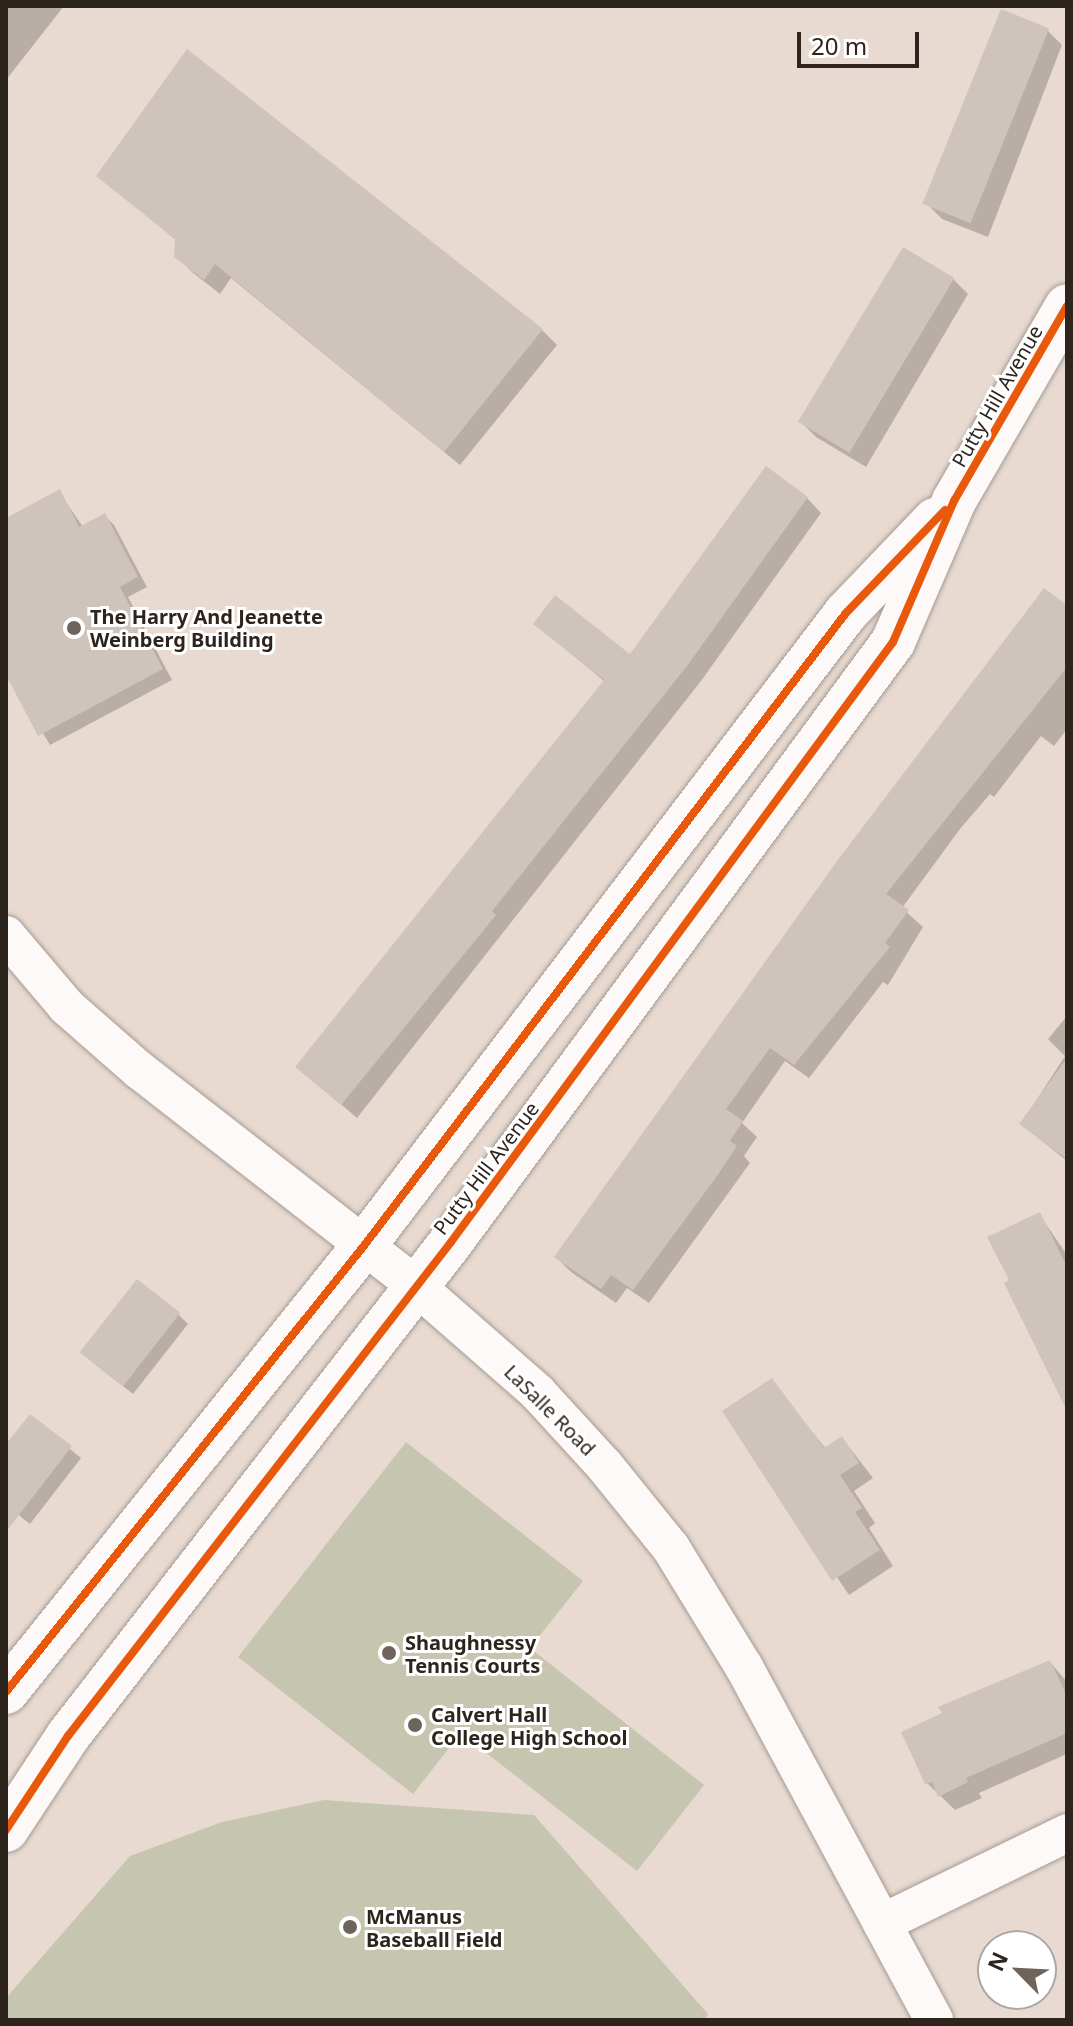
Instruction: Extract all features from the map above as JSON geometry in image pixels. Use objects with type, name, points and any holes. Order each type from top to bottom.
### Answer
[{"type":"street","name":"Putty Hill Avenue","points":[[6,1830],[68,1736],[416,1286],[893,642],[954,501],[1067,306]]},
{"type":"street","name":"Putty Hill Avenue","points":[[6,1692],[363,1247],[846,613],[954,501]]},
{"type":"street","name":"LaSalle Road","points":[[6,935],[67,1007],[127,1060],[416,1286],[537,1392],[671,1548],[744,1667],[934,2020]]},
{"type":"street","points":[[882,1923],[1067,1833]]},
{"type":"green space","name":"Shaughnessy Tennis Courts","points":[[406,1442],[583,1581],[530,1648],[704,1785],[637,1871],[461,1733],[413,1794],[238,1657]]},
{"type":"green space","name":"McManus Baseball Field","points":[[324,1800],[534,1815],[708,2014],[704,2020],[6,2020],[6,1998],[130,1856],[222,1822]]},
{"type":"building","points":[[1001,9],[1049,28],[971,223],[922,204]]},
{"type":"building","points":[[187,49],[543,329],[444,452],[215,264],[204,280],[174,257],[175,239],[96,176]]},
{"type":"building","points":[[903,247],[954,278],[849,453],[798,422]]},
{"type":"building","points":[[766,466],[808,497],[687,666],[492,911],[496,915],[341,1105],[295,1067],[604,680],[533,624],[555,595],[630,654]]},
{"type":"building","name":"The Harry And Jeanette Weinberg Building","points":[[60,489],[79,527],[105,513],[138,577],[120,587],[163,669],[38,736],[6,675],[6,518]]},
{"type":"building","points":[[1044,588],[1067,605],[1067,667],[886,894],[909,910],[885,943],[890,947],[794,1065],[770,1048],[726,1109],[743,1121],[730,1141],[737,1146],[633,1290],[611,1275],[601,1289],[554,1257],[837,861]]},
{"type":"building","points":[[1067,1058],[1067,1159],[1019,1124]]},
{"type":"building","points":[[1040,1212],[1067,1267],[1067,1411],[1004,1283],[1009,1280],[987,1237]]},
{"type":"building","points":[[137,1279],[180,1313],[123,1386],[80,1352]]},
{"type":"building","points":[[772,1378],[824,1448],[842,1436],[859,1463],[840,1475],[862,1508],[855,1512],[880,1550],[832,1581],[722,1411]]},
{"type":"building","points":[[30,1414],[72,1446],[6,1532],[6,1444]]},
{"type":"building","points":[[1050,1660],[1067,1696],[1067,1733],[966,1778],[968,1782],[938,1797],[932,1782],[925,1784],[901,1732],[942,1713],[938,1707]]},
{"type":"cycle path","points":[[6,1830],[68,1736],[451,1242],[893,642],[954,501],[1067,306]]},
{"type":"cycle path","points":[[6,1692],[363,1247],[846,613],[945,510]]},
{"type":"place","name":"The Harry And Jeanette Weinberg Building","points":[[74,628]]},
{"type":"place","name":"Shaughnessy Tennis Courts","points":[[389,1653]]},
{"type":"place","name":"Calvert Hall College High School","points":[[415,1725]]},
{"type":"place","name":"McManus Baseball Field","points":[[350,1927]]}]
